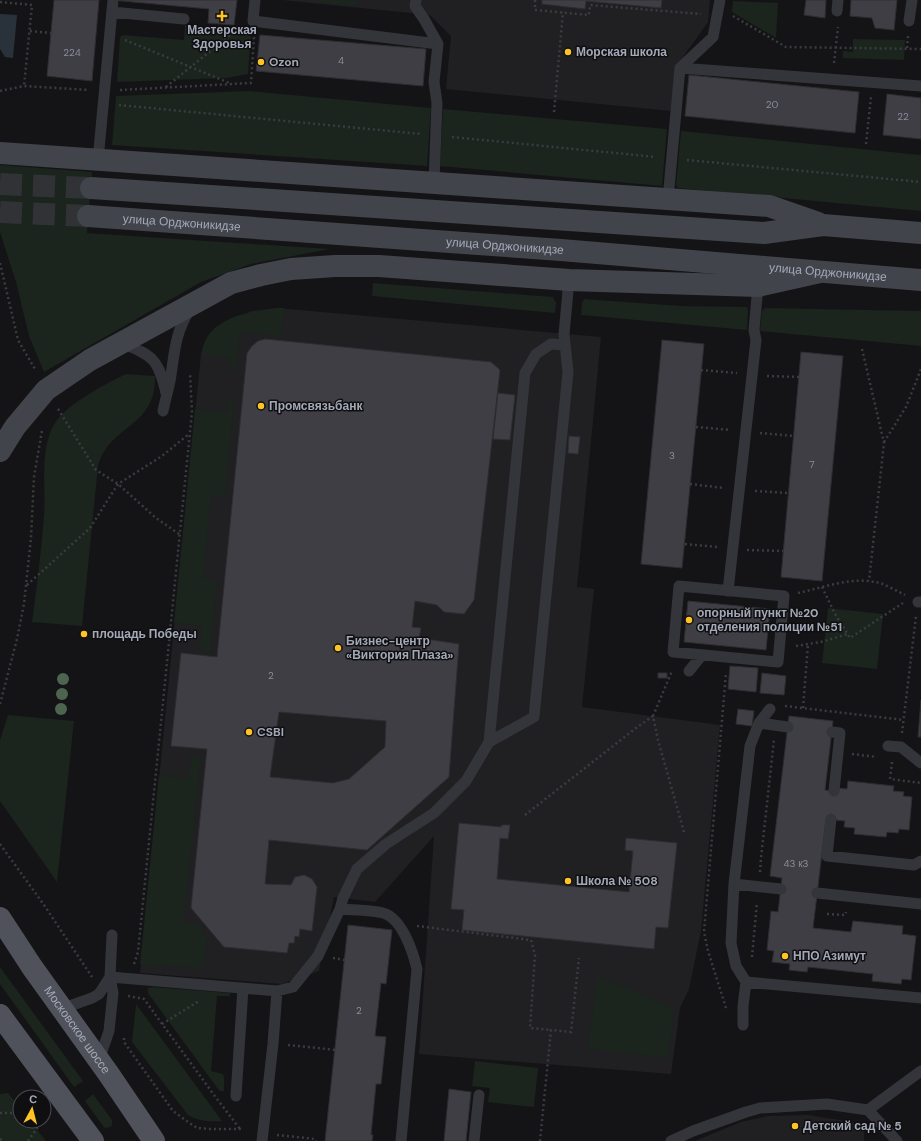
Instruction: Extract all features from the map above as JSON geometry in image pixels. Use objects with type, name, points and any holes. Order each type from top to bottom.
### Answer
[{"type":"main road","points":[[0,153],[768,206],[823,225]]},
{"type":"main road","points":[[91,188],[764,233],[823,225],[921,233]]},
{"type":"main road","name":"улица Орджоникидзе","points":[[88,216],[561,250],[921,280]]},
{"type":"main road","points":[[0,451],[16,427],[46,390],[90,360],[231,283],[291,269],[335,266],[379,266],[570,280],[758,286],[820,272]]},
{"type":"main road","name":"Московское шоссе","points":[[0,918],[61,1009],[99,1060],[154,1141]]},
{"type":"main road","points":[[0,1015],[93,1141]]},
{"type":"lane","points":[[98,160],[113,0]]},
{"type":"lane","points":[[255,0],[253,21],[438,44]]},
{"type":"lane","points":[[416,0],[415,6],[438,44],[434,82],[437,103],[434,182]]},
{"type":"lane","points":[[909,21],[912,0]]},
{"type":"lane","points":[[668,199],[680,68],[713,37],[719,8]]},
{"type":"lane","points":[[112,12],[184,19]]},
{"type":"lane","points":[[680,68],[921,86]]},
{"type":"lane","points":[[489,742],[534,717],[568,372],[564,334],[570,280]]},
{"type":"lane","points":[[728,591],[756,340],[754,330],[758,286]]},
{"type":"lane","points":[[163,412],[177,334],[193,304]]},
{"type":"lane","points":[[121,343],[142,351],[154,360],[159,369],[167,394]]},
{"type":"lane","points":[[110,977],[277,991],[293,987],[318,956],[357,869],[386,844],[434,813],[466,781],[489,742],[525,373],[536,354],[551,344],[565,345]]},
{"type":"lane","points":[[679,586],[728,591],[784,596],[778,662],[673,652],[679,586]]},
{"type":"lane","points":[[689,671],[702,655]]},
{"type":"lane","points":[[743,1025],[743,1006],[746,982],[736,966],[730,942],[734,884],[750,746],[759,723],[770,709]]},
{"type":"lane","points":[[759,723],[788,727]]},
{"type":"lane","points":[[832,732],[840,733],[834,791]]},
{"type":"lane","points":[[888,746],[901,747],[921,763]]},
{"type":"lane","points":[[831,819],[827,856],[914,865],[921,861]]},
{"type":"lane","points":[[734,884],[781,889]]},
{"type":"lane","points":[[817,893],[921,904]]},
{"type":"lane","points":[[340,909],[384,913],[398,924],[412,951],[417,969],[401,1141]]},
{"type":"lane","points":[[99,1060],[109,1031],[113,993],[110,977],[112,935]]},
{"type":"lane","points":[[61,1009],[99,994],[110,977]]},
{"type":"lane","points":[[746,982],[921,998]]},
{"type":"lane","points":[[236,1096],[243,988]]},
{"type":"lane","points":[[262,1137],[273,1044],[277,991]]},
{"type":"lane","points":[[868,1110],[921,1071]]},
{"type":"lane","points":[[474,1141],[479,1095]]},
{"type":"lane","points":[[671,1141],[693,1131],[760,1108],[827,1104],[868,1110],[897,1141]]},
{"type":"path","points":[[535,0],[535,10],[589,15],[590,5],[719,8],[786,47],[921,49]]},
{"type":"path","points":[[0,2],[32,4],[24,86]]},
{"type":"path","points":[[832,79],[839,18],[837,5]]},
{"type":"path","points":[[554,112],[563,12]]},
{"type":"path","points":[[166,87],[242,26]]},
{"type":"path","points":[[0,91],[24,86],[104,91],[251,83],[255,30]]},
{"type":"path","points":[[30,31],[51,33]]},
{"type":"path","points":[[128,41],[232,84]]},
{"type":"path","points":[[866,144],[872,83]]},
{"type":"path","points":[[112,104],[921,182]]},
{"type":"path","points":[[0,263],[18,340],[38,375]]},
{"type":"path","points":[[862,349],[884,443],[869,581]]},
{"type":"path","points":[[884,443],[906,407],[921,369]]},
{"type":"path","points":[[127,1004],[129,978],[138,952],[190,434],[192,412],[190,373]]},
{"type":"path","points":[[53,414],[57,407],[96,470],[118,484],[156,518],[179,534]]},
{"type":"path","points":[[0,704],[17,640],[26,586],[31,538],[34,478],[41,432],[45,426]]},
{"type":"path","points":[[26,586],[90,528],[118,484],[162,456],[190,434]]},
{"type":"path","points":[[690,484],[740,490],[788,493]]},
{"type":"path","points":[[685,544],[733,549],[783,551]]},
{"type":"path","points":[[784,596],[830,584],[854,580],[869,581],[881,584],[916,601]]},
{"type":"path","points":[[822,587],[850,638],[916,601]]},
{"type":"path","points":[[901,747],[916,601]]},
{"type":"path","points":[[779,645],[788,646],[821,642],[848,634]]},
{"type":"path","points":[[803,708],[808,644]]},
{"type":"path","points":[[525,815],[653,716],[681,653]]},
{"type":"path","points":[[727,1011],[708,951],[704,932],[728,657]]},
{"type":"path","points":[[770,709],[783,706],[904,720]]},
{"type":"path","points":[[653,716],[658,740],[684,832]]},
{"type":"path","points":[[751,964],[756,904],[760,898],[761,887],[760,858],[776,726]]},
{"type":"path","points":[[838,752],[877,757]]},
{"type":"path","points":[[893,759],[890,778],[921,783]]},
{"type":"path","points":[[0,844],[44,905],[90,976],[94,979]]},
{"type":"path","points":[[398,924],[531,940],[535,954],[530,1028],[571,1032],[579,958]]},
{"type":"path","points":[[125,1034],[124,1042],[173,1111],[197,1128],[241,1129],[214,1095],[144,999],[128,996]]},
{"type":"path","points":[[162,1024],[204,998]]},
{"type":"path","points":[[540,1141],[551,1030]]},
{"type":"path","points":[[273,1044],[336,1050]]},
{"type":"path","points":[[0,1113],[12,1113]]},
{"type":"path","points":[[28,1141],[36,1129]]},
{"type":"path","points":[[262,1137],[316,1141]]},
{"type":"shaded area","name":"Морская школа","points":[[282,0],[710,0],[708,22],[675,68],[671,111],[446,89],[451,36],[430,15]]},
{"type":"shaded area","points":[[311,0],[356,0],[355,6]]},
{"type":"shaded area","points":[[733,1],[778,3],[776,38],[732,12]]},
{"type":"shaded area","points":[[0,14],[17,15],[13,58],[5,57],[0,49]]},
{"type":"shaded area","points":[[185,25],[251,33],[248,74],[227,78],[117,82],[120,37],[123,35],[184,40]]},
{"type":"shaded area","points":[[853,39],[905,40],[904,60],[843,58],[843,51],[853,52]]},
{"type":"shaded area","points":[[249,91],[431,108],[427,166],[112,145],[116,96]]},
{"type":"shaded area","points":[[443,109],[667,129],[662,186],[440,166]]},
{"type":"shaded area","points":[[681,131],[921,155],[921,211],[678,188],[676,185]]},
{"type":"shaded area","points":[[0,165],[92,172],[87,233],[330,249],[251,264],[201,282],[44,372],[29,336],[16,282],[0,232]]},
{"type":"shaded area","points":[[373,283],[553,297],[556,303],[555,313],[372,296]]},
{"type":"shaded area","points":[[584,299],[680,306],[747,307],[747,330],[581,315],[582,303]]},
{"type":"shaded area","points":[[277,308],[601,337],[577,587],[594,589],[582,707],[720,725],[701,931],[689,989],[680,1008],[671,1074],[419,1054],[434,836],[375,902],[334,897],[319,971],[282,984],[140,973],[201,354],[210,333],[220,325],[252,311]]},
{"type":"shaded area","points":[[284,308],[281,336],[246,332],[241,334],[236,371],[230,371],[232,357],[201,354],[207,337],[217,326],[242,315]]},
{"type":"shaded area","points":[[765,308],[921,311],[921,346],[760,331],[762,311]]},
{"type":"shaded area","points":[[126,374],[155,376],[153,393],[148,406],[141,416],[112,441],[104,452],[98,466],[82,626],[32,622],[44,516],[45,456],[50,433],[55,423],[61,416],[77,402],[97,389]]},
{"type":"shaded area","points":[[228,398],[234,399],[225,495],[211,495],[203,578],[217,580],[210,652],[200,651],[202,626],[174,623],[195,409],[227,412]]},
{"type":"shaded area","points":[[828,608],[883,614],[877,669],[822,663]]},
{"type":"shaded area","points":[[8,715],[74,721],[57,882],[0,801],[0,740]]},
{"type":"shaded area","points":[[191,755],[201,756],[183,923],[203,925],[202,935],[207,935],[204,968],[140,964],[159,775],[189,779]]},
{"type":"shaded area","points":[[0,967],[83,1081],[74,1087],[0,984]]},
{"type":"shaded area","points":[[597,976],[674,1008],[668,1058],[588,1049]]},
{"type":"shaded area","points":[[152,987],[230,993],[229,996],[217,996],[211,1071],[223,1074],[224,1091],[220,1091],[218,1089],[148,993],[148,988]]},
{"type":"shaded area","points":[[136,1004],[222,1121],[204,1121],[188,1115],[132,1042]]},
{"type":"shaded area","points":[[475,1061],[538,1068],[534,1107],[488,1102],[490,1088],[472,1086]]},
{"type":"shaded area","points":[[8,1093],[12,1098],[12,1129],[36,1129],[46,1141],[0,1141],[0,1094]]},
{"type":"shaded area","points":[[93,1094],[112,1120],[112,1125],[110,1127],[105,1128],[103,1126],[85,1101]]},
{"type":"shaded area","name":"Детский сад № 5","points":[[808,1115],[852,1122],[864,1130],[864,1141],[695,1141],[741,1122],[768,1116]]},
{"type":"building","points":[[54,0],[99,0],[92,81],[47,76]]},
{"type":"building","name":"Мастерская Здоровья","points":[[112,0],[237,0],[234,25],[208,23],[209,9]]},
{"type":"building","points":[[542,0],[662,0],[661,8],[586,1],[585,9],[542,4]]},
{"type":"building","points":[[806,0],[826,0],[825,18],[804,15]]},
{"type":"building","points":[[851,0],[897,0],[894,30],[875,28],[872,18],[850,16]]},
{"type":"building","points":[[260,35],[426,49],[423,86],[256,71]]},
{"type":"building","points":[[689,75],[859,92],[855,133],[685,116]]},
{"type":"building","points":[[887,94],[921,98],[921,139],[883,135]]},
{"type":"building","name":"Бизнес-центр «Виктория Плаза»","points":[[265,339],[491,362],[500,370],[474,600],[464,614],[444,612],[437,605],[415,601],[412,627],[421,628],[419,638],[459,644],[449,777],[367,850],[269,840],[265,884],[291,885],[295,877],[304,875],[312,879],[317,887],[312,931],[300,929],[299,937],[295,936],[294,943],[289,943],[287,953],[224,947],[191,908],[207,749],[171,746],[181,653],[217,657],[247,353],[258,341]],"holes":[[[279,712],[386,721],[385,747],[349,779],[333,783],[270,777]]]},
{"type":"building","points":[[662,340],[704,344],[682,568],[641,564]]},
{"type":"building","points":[[801,352],[843,356],[822,581],[781,577]]},
{"type":"building","points":[[498,393],[515,395],[510,440],[493,439]]},
{"type":"building","points":[[569,436],[580,437],[578,454],[568,453]]},
{"type":"building","points":[[688,601],[770,609],[766,650],[684,642]]},
{"type":"building","points":[[730,666],[758,668],[756,692],[728,689]]},
{"type":"building","points":[[658,673],[667,673],[667,678],[658,678]]},
{"type":"building","points":[[762,673],[786,676],[784,695],[760,693]]},
{"type":"building","points":[[921,700],[921,737],[918,737]]},
{"type":"building","points":[[738,709],[754,711],[752,726],[736,724]]},
{"type":"building","points":[[789,716],[833,721],[825,790],[837,792],[837,788],[847,789],[848,781],[894,786],[893,791],[904,792],[903,796],[912,797],[909,830],[899,829],[898,833],[887,832],[886,837],[854,834],[855,828],[844,827],[845,821],[826,819],[813,928],[851,932],[853,921],[903,926],[902,934],[916,936],[911,980],[902,979],[901,984],[872,981],[873,974],[808,967],[807,972],[789,970],[790,964],[772,962],[774,951],[767,950],[771,911],[778,912],[782,878],[770,876]]},
{"type":"building","points":[[459,823],[501,827],[502,825],[510,825],[508,839],[500,838],[497,879],[629,892],[633,851],[625,850],[626,838],[677,843],[668,928],[656,927],[654,949],[462,930],[464,910],[451,909]]},
{"type":"building","points":[[348,925],[392,930],[386,984],[381,983],[375,1036],[386,1037],[381,1084],[376,1084],[371,1135],[373,1135],[372,1141],[325,1141]]},
{"type":"building","points":[[449,1089],[471,1092],[466,1141],[444,1141]]},
{"type":"tunnel","points":[[0,184],[91,188]]},
{"type":"tunnel","points":[[0,212],[88,216]]},
{"type":"place","name":"Мастерская Здоровья","points":[[222,16]]},
{"type":"place","name":"Морская школа","points":[[568,52]]},
{"type":"place","name":"Ozon","points":[[261,62]]},
{"type":"place","name":"Промсвязьбанк","points":[[261,406]]},
{"type":"place","name":"опорный пункт №20 отделения полиции №51","points":[[689,620]]},
{"type":"place","name":"площадь Победы","points":[[84,634]]},
{"type":"place","name":"Бизнес-центр «Виктория Плаза»","points":[[338,648]]},
{"type":"place","name":"CSBI","points":[[249,732]]},
{"type":"place","name":"Школа № 508","points":[[568,881]]},
{"type":"place","name":"НПО Азимут","points":[[785,956]]},
{"type":"place","name":"Детский сад № 5","points":[[795,1126]]}]
